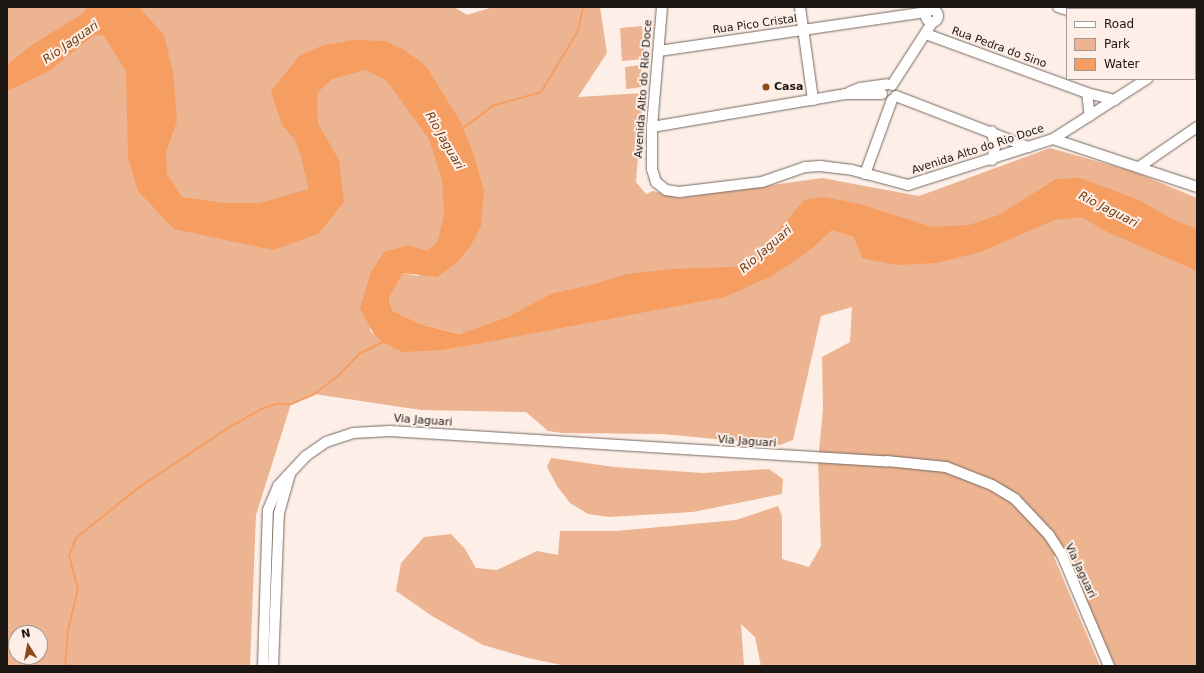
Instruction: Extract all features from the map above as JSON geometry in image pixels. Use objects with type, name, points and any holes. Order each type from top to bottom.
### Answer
[{"type":"street","name":"Avenida Alto do Rio Doce","points":[[662,7],[652,127],[653,175],[661,187],[672,192],[769,181],[805,167],[820,166],[865,174],[908,185],[992,160],[1053,139],[1139,166],[1197,187]]},
{"type":"street","points":[[800,7],[813,100]]},
{"type":"street","name":"Rua Pico Cristal","points":[[659,51],[933,10],[938,15]]},
{"type":"street","points":[[882,94],[883,87],[890,84],[938,15]]},
{"type":"street","name":"Rua Pedra do Sino","points":[[926,34],[1087,93],[1115,100]]},
{"type":"street","points":[[1053,139],[1145,80]]},
{"type":"street","points":[[846,94],[860,88],[890,84],[897,89],[865,174]]},
{"type":"street","points":[[1087,93],[1090,116]]},
{"type":"street","points":[[652,127],[846,94],[882,94],[884,98],[894,98],[992,131],[1028,147]]},
{"type":"street","points":[[1139,166],[1197,128]]},
{"type":"street","points":[[992,131],[995,147],[992,160]]},
{"type":"street","name":"Via Jaguari","points":[[263,666],[268,510],[278,486],[306,456],[326,442],[353,433],[390,431],[887,461],[946,467],[992,485],[1015,499],[1049,535],[1062,555],[1109,666]]},
{"type":"street","name":"Via Jaguari","points":[[274,666],[279,513],[290,474]]},
{"type":"green space","points":[[7,7],[454,7],[467,15],[493,7],[600,7],[607,53],[578,97],[643,93],[636,182],[646,194],[653,191],[680,198],[822,178],[919,196],[1050,148],[1135,172],[1197,198],[1197,666],[1115,666],[1064,549],[1054,557],[1100,666],[761,666],[755,637],[741,624],[744,666],[566,666],[528,658],[483,645],[432,616],[396,591],[401,563],[424,537],[451,534],[465,549],[476,568],[497,570],[537,551],[558,555],[560,531],[616,531],[736,520],[778,506],[782,516],[782,559],[809,567],[821,546],[818,461],[823,409],[822,357],[850,342],[852,307],[821,316],[793,440],[780,445],[662,434],[562,433],[548,431],[526,412],[421,410],[314,394],[291,404],[256,515],[250,666],[7,666]],"holes":[[[480,227],[471,246],[418,276],[403,273],[389,297],[393,311],[423,325],[461,334],[507,317],[552,293],[563,291],[561,327],[445,350],[382,342],[375,336],[370,330],[408,245],[433,261]]]},
{"type":"green space","points":[[642,26],[645,59],[622,61],[620,28]]},
{"type":"green space","points":[[641,65],[642,87],[626,89],[625,67]]},
{"type":"green space","points":[[551,458],[614,467],[703,473],[769,469],[783,479],[782,494],[693,512],[609,517],[588,514],[570,503],[557,486],[547,467]]},
{"type":"water","points":[[88,7],[139,7],[164,35],[173,72],[177,121],[166,152],[167,174],[182,197],[225,203],[259,203],[309,189],[316,171],[310,157],[282,125],[271,91],[300,55],[324,45],[354,40],[386,41],[406,51],[426,66],[460,121],[474,155],[484,191],[481,226],[471,246],[454,265],[437,277],[403,273],[389,298],[393,311],[423,325],[460,334],[507,317],[552,293],[588,286],[627,274],[671,269],[733,267],[757,256],[804,200],[824,197],[860,204],[932,227],[969,225],[999,215],[1056,179],[1080,178],[1139,200],[1172,219],[1197,229],[1197,271],[1101,229],[1082,217],[1054,220],[981,252],[936,263],[896,265],[862,258],[854,237],[832,230],[810,250],[772,276],[725,297],[445,350],[403,352],[382,342],[375,336],[360,308],[371,272],[384,252],[408,245],[427,251],[438,241],[444,213],[442,180],[429,139],[386,80],[365,70],[332,79],[317,93],[318,124],[339,160],[344,202],[318,234],[273,250],[174,229],[138,191],[128,157],[126,71],[103,35],[93,36],[49,71],[7,91],[7,65],[32,45],[82,14]]},
{"type":"waterway","points":[[462,129],[492,106],[541,92],[578,31],[583,7]]},
{"type":"waterway","name":"Rio Jaguari","points":[[300,137],[306,151],[315,190],[310,196]]},
{"type":"waterway","points":[[65,666],[68,630],[78,589],[69,556],[76,538],[142,485],[225,430],[261,409],[276,404],[291,404],[314,394],[338,376],[359,354],[383,342]]},
{"type":"place","name":"Casa","points":[[766,87]]}]
